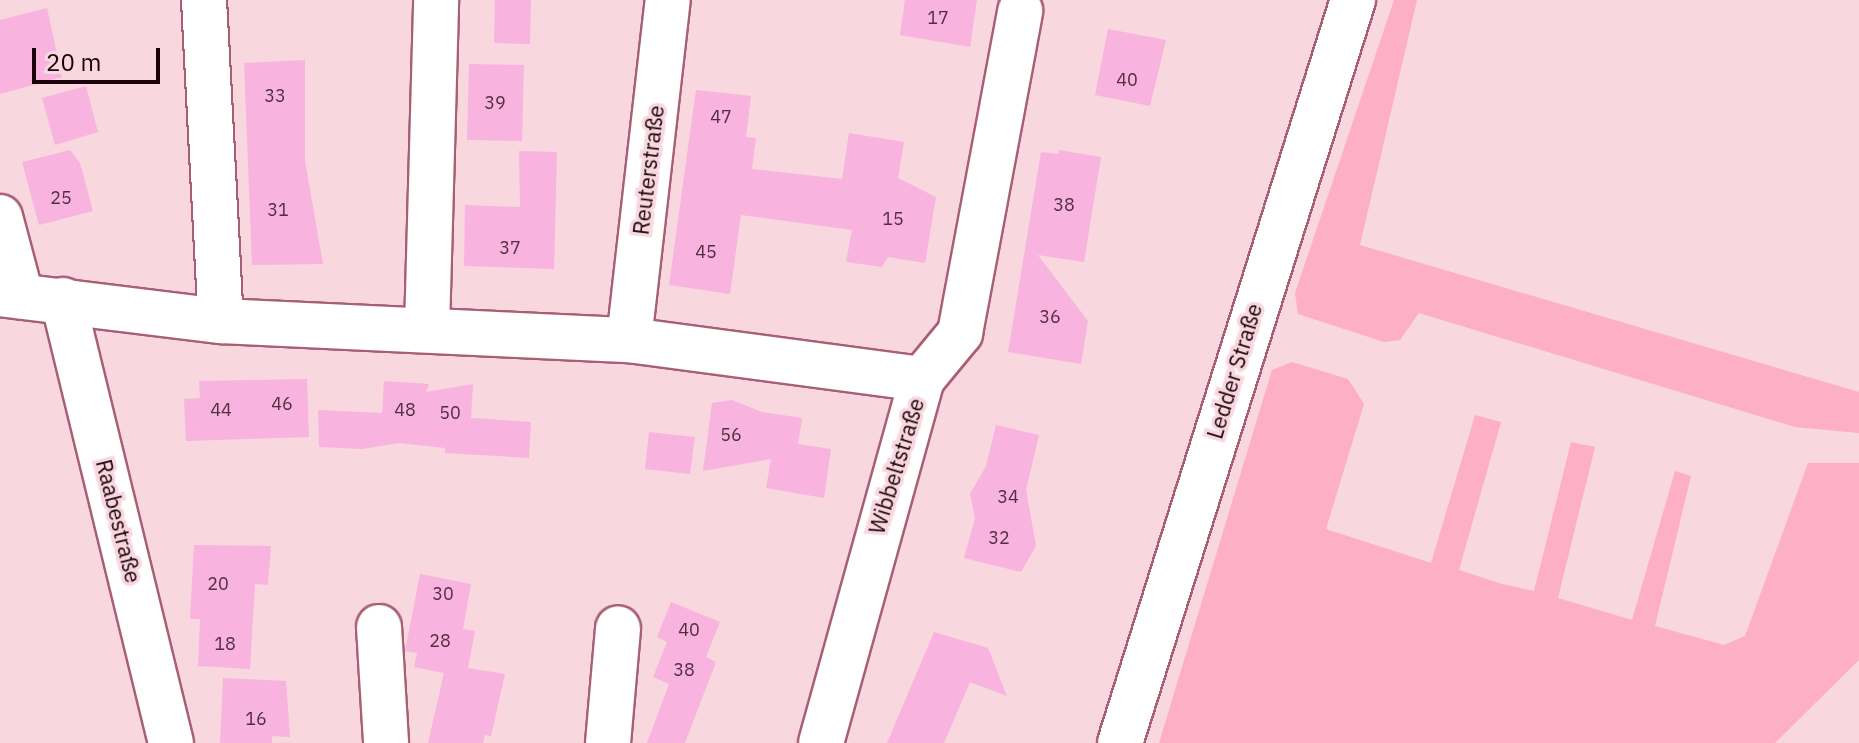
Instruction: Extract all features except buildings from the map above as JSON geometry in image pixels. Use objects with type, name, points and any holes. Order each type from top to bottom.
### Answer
[{"type":"street","points":[[204,0],[221,321]]},
{"type":"street","points":[[427,329],[436,0]]},
{"type":"street","name":"Reuterstraße","points":[[629,340],[668,0]]},
{"type":"street","name":"Ledder Straße","points":[[1120,743],[1353,0]]},
{"type":"street","name":"Wibbeltstraße","points":[[821,743],[922,379],[960,333],[1020,11]]},
{"type":"street","points":[[0,217],[28,297],[221,321],[629,340],[922,379]]},
{"type":"street","name":"Raabestraße","points":[[28,297],[171,743]]},
{"type":"street","points":[[379,627],[386,743]]},
{"type":"street","points":[[608,743],[618,628]]},
{"type":"shaded area","points":[[1394,0],[1417,0],[1360,245],[1859,392],[1859,433],[1795,427],[1419,313],[1400,340],[1384,342],[1298,314],[1295,293]]},
{"type":"shaded area","points":[[1292,362],[1348,379],[1364,404],[1326,529],[1431,563],[1475,415],[1501,422],[1459,570],[1502,584],[1534,591],[1571,442],[1595,447],[1558,598],[1632,620],[1675,471],[1691,476],[1655,626],[1724,645],[1745,636],[1808,463],[1859,463],[1859,660],[1775,743],[1159,743],[1272,370]]}]
